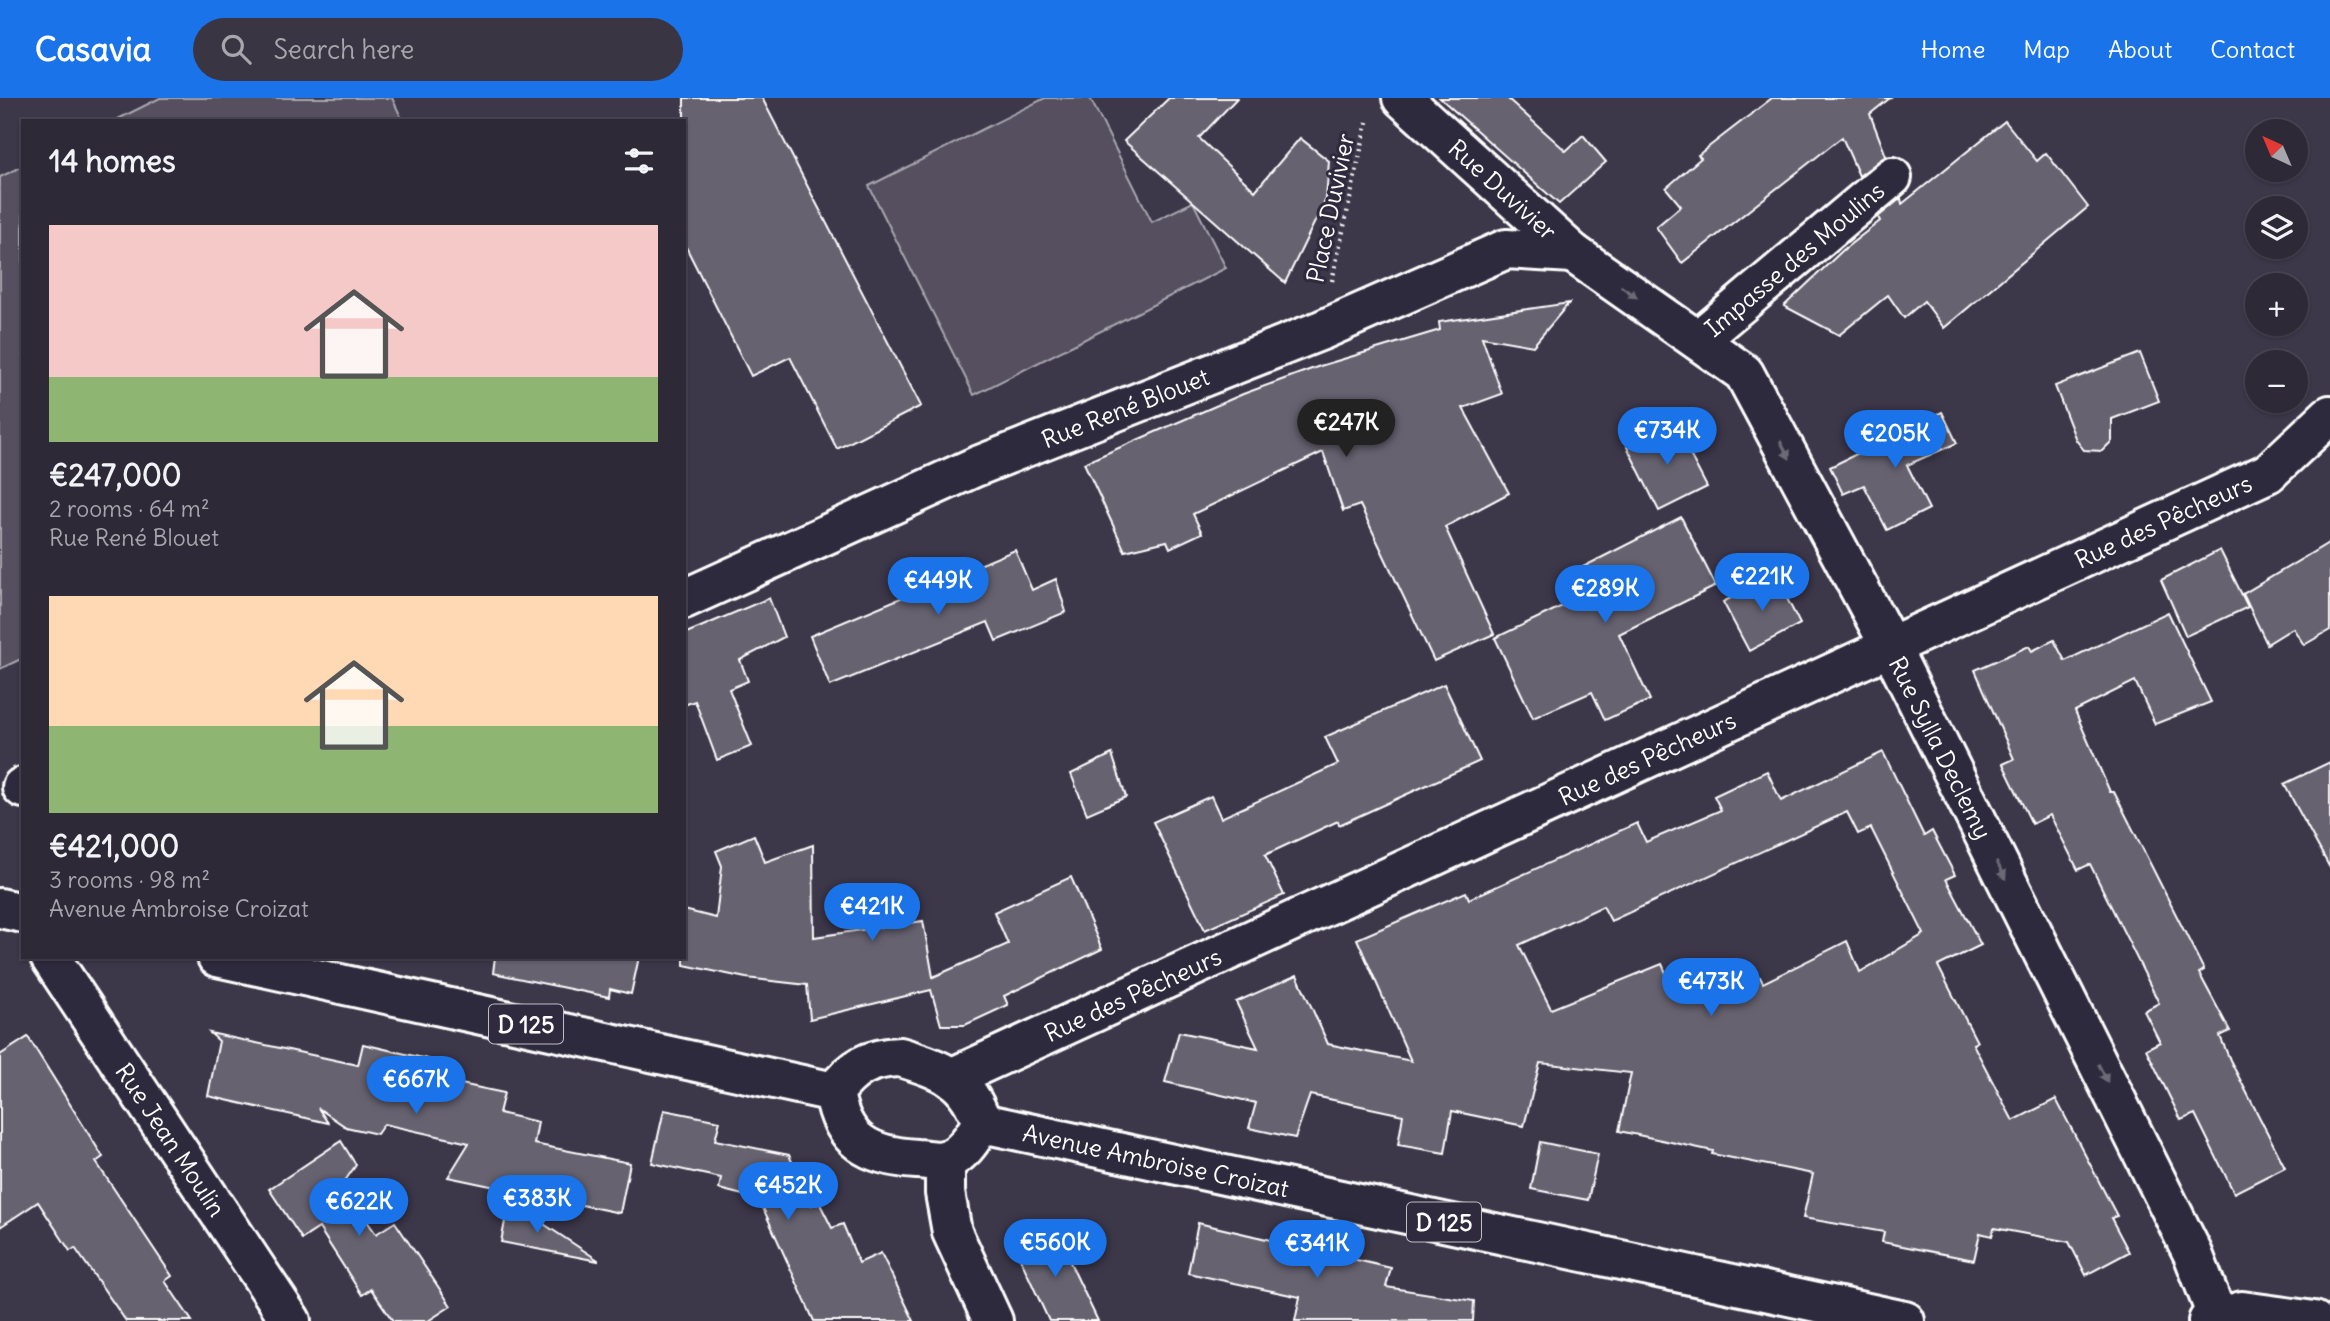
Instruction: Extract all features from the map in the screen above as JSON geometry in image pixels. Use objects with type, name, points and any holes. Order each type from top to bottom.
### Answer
[{"type":"street","name":"Rue Duvivier","points":[[1385,106],[1573,253]]},
{"type":"street","name":"Impasse des Moulins","points":[[1698,341],[1892,177]]},
{"type":"street","name":"Rue René Blouet","points":[[686,598],[975,467],[1322,330],[1506,249],[1573,253]]},
{"type":"street","name":"Rue Sylla Declemy","points":[[1573,253],[1744,373],[1890,646],[2193,1254],[2213,1319]]},
{"type":"street","name":"Rue des Pêcheurs","points":[[951,1078],[2268,473],[2330,415]]},
{"type":"street","points":[[0,907],[21,898]]},
{"type":"street","points":[[0,907],[21,912]]},
{"type":"street","name":"Rue Jean Moulin","points":[[51,959],[291,1321]]},
{"type":"street","name":"D 125","points":[[226,959],[834,1092]]},
{"type":"street","points":[[900,1057],[951,1078],[974,1098],[982,1123],[967,1146],[946,1160],[902,1158],[865,1149],[838,1117],[834,1092],[861,1064],[880,1058],[900,1057]]},
{"type":"street","name":"Avenue Ambroise Croizat","points":[[982,1123],[1905,1321]]},
{"type":"street","points":[[946,1160],[945,1194],[952,1232],[993,1321]]},
{"type":"street","points":[[2213,1319],[2242,1311],[2314,1321]]},
{"type":"path","name":"Place Duvivier","points":[[1322,330],[1385,106]]},
{"type":"shaded area","points":[[160,98],[392,98],[402,119],[118,119]]},
{"type":"shaded area","points":[[1045,98],[1090,98],[1152,222],[1193,202],[1226,268],[974,395],[869,186]]},
{"type":"shaded area","points":[[21,167],[21,659],[0,669],[0,177]]},
{"type":"building","points":[[684,98],[762,98],[921,406],[837,449],[790,357],[751,376],[686,247]]},
{"type":"building","points":[[1169,98],[1237,98],[1199,138],[1255,191],[1300,138],[1329,161],[1326,199],[1285,283],[1124,141]]},
{"type":"building","points":[[1440,98],[1507,98],[1566,151],[1583,135],[1606,162],[1559,204]]},
{"type":"building","points":[[1772,98],[1890,98],[1870,114],[1886,156],[1859,176],[1842,137],[1682,263],[1656,227],[1681,206],[1666,188],[1701,158],[1698,155]]},
{"type":"building","points":[[2005,121],[2037,161],[2046,153],[2088,207],[1944,328],[1924,301],[1904,318],[1888,295],[1839,335],[1784,306],[1843,250],[1880,221],[1878,217],[1901,198],[1902,204]]},
{"type":"building","points":[[1569,303],[1533,346],[1482,337],[1502,394],[1463,408],[1509,493],[1445,527],[1494,634],[1434,661],[1360,505],[1343,511],[1323,452],[1193,514],[1202,533],[1170,548],[1167,541],[1125,551],[1084,463],[1243,394],[1320,366],[1440,330],[1439,322]]},
{"type":"building","points":[[2140,353],[2159,401],[2112,419],[2112,441],[2102,451],[2084,450],[2076,440],[2055,386]]},
{"type":"building","points":[[1942,412],[1957,443],[1907,465],[1929,509],[1887,530],[1864,485],[1843,494],[1830,467]]},
{"type":"building","points":[[1674,424],[1707,487],[1659,511],[1627,447]]},
{"type":"building","points":[[1681,517],[1716,586],[1619,634],[1650,700],[1605,720],[1592,692],[1533,718],[1495,638],[1592,592],[1581,568]]},
{"type":"building","points":[[2330,542],[2330,630],[2304,645],[2293,628],[2267,644],[2243,594]]},
{"type":"building","points":[[1015,550],[1032,590],[1056,579],[1066,612],[996,641],[988,622],[830,686],[810,636]]},
{"type":"building","points":[[2220,550],[2248,607],[2186,636],[2161,580]]},
{"type":"building","points":[[1775,575],[1800,624],[1749,651],[1723,602]]},
{"type":"building","points":[[769,598],[784,637],[740,660],[748,681],[729,689],[752,746],[717,760],[695,701],[686,704],[686,633]]},
{"type":"building","points":[[2168,612],[2211,702],[2155,724],[2135,681],[2075,711],[2110,792],[2114,792],[2204,970],[2199,973],[2230,1031],[2220,1036],[2285,1167],[2234,1193],[2195,1114],[2181,1120],[2146,1049],[2160,1042],[2144,1011],[2159,1003],[2090,864],[2078,870],[2050,815],[2032,824],[2003,764],[2014,759],[1975,670],[2029,646],[2032,651],[2054,640],[2065,661]]},
{"type":"building","points":[[1444,684],[1480,761],[1339,825],[1338,821],[1265,855],[1284,895],[1205,930],[1153,822],[1211,796],[1221,818],[1338,764],[1325,737]]},
{"type":"building","points":[[1883,752],[1924,836],[1932,831],[1955,875],[1946,879],[1981,945],[1938,966],[1977,1042],[1973,1044],[2013,1121],[2056,1099],[2117,1216],[2111,1218],[2129,1252],[2086,1275],[2069,1242],[1994,1228],[1992,1236],[1980,1233],[1974,1260],[1882,1242],[1884,1232],[1803,1218],[1813,1174],[1712,1154],[1713,1151],[1619,1131],[1631,1073],[1540,1063],[1524,1126],[1452,1111],[1445,1153],[1398,1145],[1403,1115],[1310,1095],[1295,1138],[1249,1128],[1256,1103],[1165,1082],[1179,1032],[1258,1048],[1236,1002],[1297,975],[1328,1044],[1411,1061],[1357,939],[1466,892],[1469,899],[1637,823],[1646,842],[1721,810],[1714,796],[1767,771],[1781,801]],"holes":[[[1847,812],[1858,834],[1871,828],[1924,934],[1860,972],[1847,941],[1763,983],[1760,977],[1716,997],[1710,984],[1678,999],[1662,964],[1551,1009],[1519,945],[1603,906],[1611,921]]]},
{"type":"building","points":[[1112,754],[1126,797],[1087,814],[1071,774]]},
{"type":"building","points":[[2330,762],[2330,868],[2284,784]]},
{"type":"building","points":[[754,835],[765,862],[813,845],[814,937],[923,921],[933,977],[1008,944],[994,912],[1071,877],[1102,949],[1004,996],[1008,1005],[965,1025],[941,1025],[931,990],[810,1019],[807,985],[746,978],[684,965],[686,910],[716,918],[722,866],[716,851]]},
{"type":"building","points":[[495,959],[639,959],[631,994],[610,989],[609,997],[493,973]]},
{"type":"building","points":[[210,1033],[358,1065],[363,1044],[440,1062],[437,1079],[504,1093],[499,1113],[538,1122],[534,1144],[630,1163],[620,1213],[448,1177],[469,1143],[384,1124],[377,1134],[346,1127],[318,1108],[328,1123],[208,1096],[219,1041]]},
{"type":"building","points":[[28,1037],[103,1157],[96,1162],[172,1276],[165,1281],[192,1321],[126,1321],[75,1248],[70,1251],[38,1202],[0,1227],[0,1055]]},
{"type":"building","points":[[664,1110],[720,1121],[715,1140],[789,1155],[811,1205],[819,1202],[832,1228],[843,1224],[859,1263],[881,1253],[914,1321],[814,1321],[759,1199],[719,1189],[721,1178],[652,1163]]},
{"type":"building","points":[[341,1141],[356,1165],[342,1185],[376,1234],[395,1222],[451,1306],[428,1321],[393,1321],[371,1289],[362,1295],[319,1228],[302,1239],[269,1189]]},
{"type":"building","points":[[1540,1142],[1598,1154],[1588,1200],[1531,1189]]},
{"type":"building","points":[[509,1201],[598,1260],[598,1261],[501,1242]]},
{"type":"building","points":[[1198,1223],[1391,1268],[1386,1287],[1474,1301],[1473,1321],[1295,1321],[1300,1297],[1188,1273]]},
{"type":"building","points":[[1055,1229],[1098,1321],[1049,1321],[1015,1247]]}]
